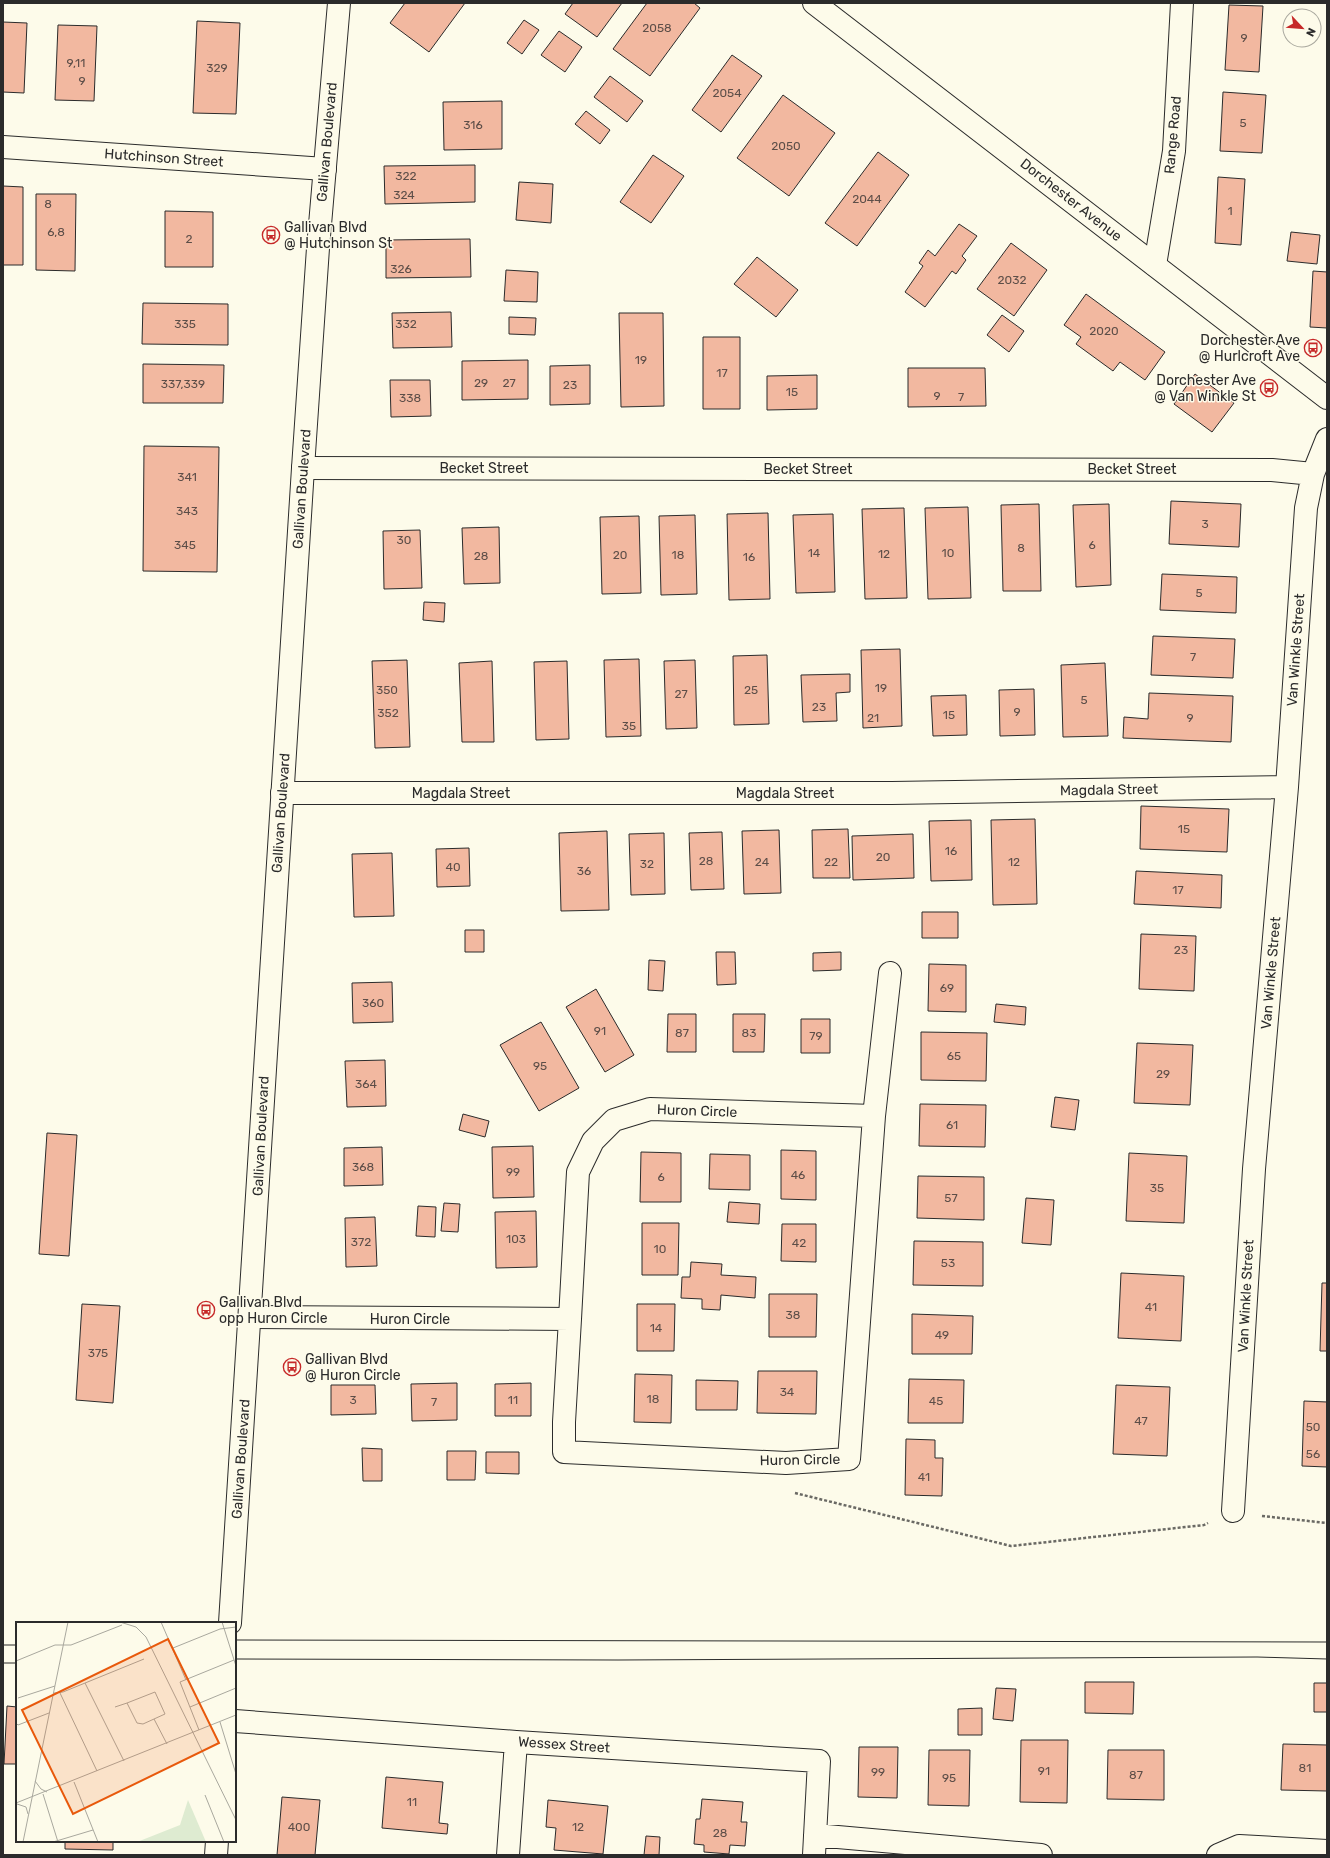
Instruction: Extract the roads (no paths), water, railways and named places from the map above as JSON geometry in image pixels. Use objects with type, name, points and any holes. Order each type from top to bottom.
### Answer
[{"type":"main road","name":"Gallivan Boulevard","points":[[230,1622],[303,468],[339,3]]},
{"type":"main road","name":"Dorchester Avenue","points":[[814,3],[1327,398]]},
{"type":"main road","name":"Range Road","points":[[1155,265],[1174,152],[1182,3]]},
{"type":"main road","name":"Hutchinson Street","points":[[3,147],[325,169]]},
{"type":"main road","name":"Van Winkle Street","points":[[1233,1511],[1254,1169],[1287,787],[1306,508],[1313,474],[1327,439]]},
{"type":"main road","name":"Becket Street","points":[[303,468],[1272,470],[1313,474]]},
{"type":"main road","name":"Magdala Street","points":[[282,793],[892,793],[1287,787]]},
{"type":"main road","name":"Huron Circle","points":[[874,1116],[650,1110],[614,1120],[593,1141],[578,1172],[564,1422],[564,1452],[786,1463],[849,1459],[874,1116],[890,973]]},
{"type":"main road","name":"Huron Circle","points":[[250,1317],[570,1319]]},
{"type":"main road","name":"Wessex Street","points":[[236,1721],[516,1742],[819,1761],[815,1845]]},
{"type":"main road","points":[[508,1855],[516,1742]]},
{"type":"main road","points":[[216,1855],[217,1842]]},
{"type":"main road","points":[[815,1845],[1041,1855]]},
{"type":"main road","points":[[1218,1855],[1240,1846],[1327,1851]]},
{"type":"tram line","points":[[236,1640],[1327,1642]]},
{"type":"tram line","points":[[3,1645],[16,1645]]},
{"type":"tram line","points":[[236,1659],[618,1660],[1257,1657],[1327,1659]]},
{"type":"tram line","points":[[3,1663],[16,1663]]},
{"type":"place","name":"Gallivan Blvd @ Hutchinson St","points":[[271,235]]},
{"type":"place","name":"Dorchester Ave @ Hurlcroft Ave","points":[[1313,348]]},
{"type":"place","name":"Dorchester Ave @ Van Winkle St","points":[[1269,388]]},
{"type":"place","name":"Gallivan Blvd opp Huron Circle","points":[[206,1310]]},
{"type":"place","name":"Gallivan Blvd @ Huron Circle","points":[[292,1367]]}]
